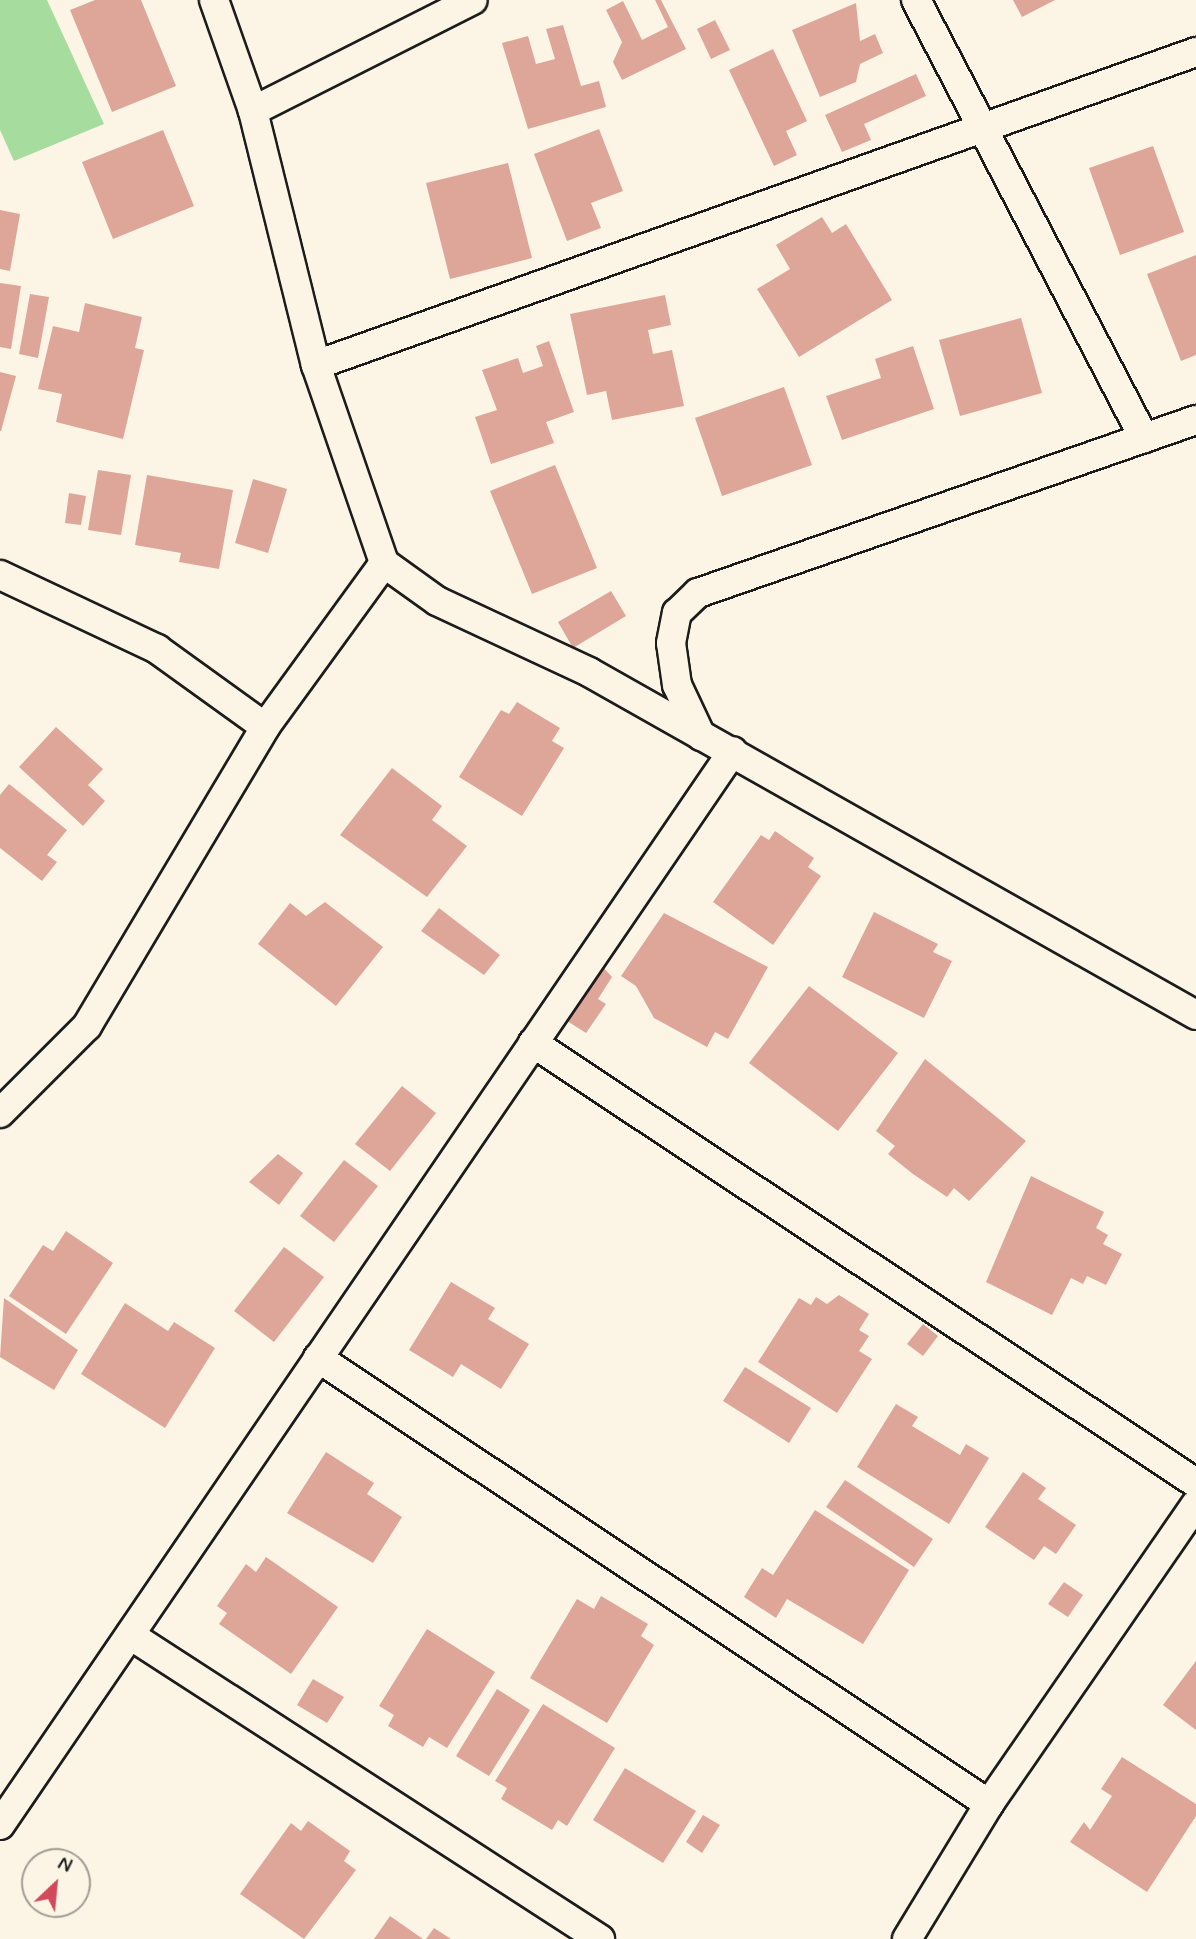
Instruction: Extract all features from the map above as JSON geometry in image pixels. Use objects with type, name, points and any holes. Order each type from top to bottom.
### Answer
[{"type":"street","points":[[214,0],[253,111],[316,365],[384,563],[438,601],[590,672],[1196,1016]]},
{"type":"street","points":[[253,111],[473,0]]},
{"type":"street","points":[[916,0],[980,131],[1144,438]]},
{"type":"street","points":[[316,365],[1196,52]]},
{"type":"street","points":[[701,736],[677,685],[671,643],[677,613],[698,593],[1196,420]]},
{"type":"street","points":[[0,1114],[87,1026],[265,727],[384,563]]},
{"type":"street","points":[[0,575],[157,649],[265,727]]},
{"type":"street","points":[[0,1825],[733,751]]},
{"type":"street","points":[[533,1044],[1196,1483]]},
{"type":"street","points":[[318,1358],[989,1804]]},
{"type":"street","points":[[906,1939],[989,1804],[1196,1504]]},
{"type":"street","points":[[130,1635],[600,1939]]},
{"type":"green space","points":[[0,0],[47,0],[104,124],[14,161],[0,130]]},
{"type":"building","points":[[95,0],[141,0],[176,86],[112,112],[70,10]]},
{"type":"building","points":[[655,0],[661,0],[686,49],[622,80],[613,62],[622,42],[606,10],[623,1],[642,40],[668,27]]},
{"type":"building","points":[[1013,0],[1055,0],[1022,17]]},
{"type":"building","points":[[856,3],[860,41],[875,34],[883,53],[860,64],[856,82],[820,97],[792,30]]},
{"type":"building","points":[[715,20],[730,50],[711,59],[697,29]]},
{"type":"building","points":[[563,25],[581,86],[599,81],[606,107],[528,129],[502,43],[528,36],[536,64],[555,59],[546,29]]},
{"type":"building","points":[[773,49],[807,121],[786,131],[797,155],[774,166],[729,70]]},
{"type":"building","points":[[916,74],[926,96],[864,124],[871,140],[842,152],[825,115]]},
{"type":"building","points":[[599,129],[623,191],[591,203],[601,228],[567,241],[534,154]]},
{"type":"building","points":[[163,130],[194,206],[113,239],[82,162]]},
{"type":"building","points":[[1153,146],[1184,232],[1120,255],[1089,168]]},
{"type":"building","points":[[508,163],[532,258],[450,279],[426,183]]},
{"type":"building","points":[[0,210],[20,214],[10,271],[0,269]]},
{"type":"building","points":[[822,217],[832,233],[846,224],[892,300],[799,357],[757,289],[790,269],[776,245]]},
{"type":"building","points":[[1196,255],[1196,355],[1181,361],[1147,274]]},
{"type":"building","points":[[0,283],[21,286],[11,349],[0,347]]},
{"type":"building","points":[[30,294],[49,297],[38,358],[19,354]]},
{"type":"building","points":[[665,295],[671,325],[648,330],[653,354],[672,350],[684,406],[612,420],[606,391],[587,395],[570,314]]},
{"type":"building","points":[[85,303],[142,317],[135,348],[144,350],[123,439],[56,422],[62,394],[38,389],[53,326],[79,332]]},
{"type":"building","points":[[1021,318],[1042,393],[960,416],[939,340]]},
{"type":"building","points":[[549,341],[574,412],[546,422],[554,443],[491,464],[475,417],[497,410],[482,370],[518,358],[523,373],[543,366],[536,346]]},
{"type":"building","points":[[913,346],[934,409],[842,440],[826,396],[881,378],[875,359]]},
{"type":"building","points":[[0,372],[16,376],[1,431],[0,431]]},
{"type":"building","points":[[784,387],[812,465],[722,496],[695,418]]},
{"type":"building","points":[[555,465],[597,568],[532,594],[490,491]]},
{"type":"building","points":[[98,470],[131,475],[121,535],[88,530]]},
{"type":"building","points":[[147,475],[233,490],[219,569],[179,562],[181,553],[135,545]]},
{"type":"building","points":[[253,479],[287,489],[268,553],[235,543]]},
{"type":"building","points":[[69,493],[86,496],[81,525],[65,523]]},
{"type":"building","points":[[611,591],[626,616],[573,648],[558,622]]},
{"type":"building","points":[[517,702],[560,728],[552,741],[564,748],[522,816],[459,777],[501,710],[509,714]]},
{"type":"building","points":[[56,727],[103,769],[88,785],[105,801],[83,826],[19,767]]},
{"type":"building","points":[[392,768],[442,806],[432,820],[467,846],[427,897],[340,835]]},
{"type":"building","points":[[9,784],[67,830],[47,855],[57,862],[42,881],[0,848],[0,795]]},
{"type":"building","points":[[775,831],[814,858],[808,867],[821,876],[773,945],[713,902],[761,835],[769,840]]},
{"type":"building","points":[[325,902],[383,947],[336,1006],[258,944],[290,903],[306,916]]},
{"type":"building","points":[[439,908],[500,955],[484,975],[421,931]]},
{"type":"building","points":[[874,912],[938,944],[933,952],[952,961],[924,1018],[842,977]]},
{"type":"building","points":[[664,913],[768,967],[728,1039],[715,1032],[707,1047],[654,1018],[636,986],[621,976]]},
{"type":"building","points":[[601,965],[612,977],[598,999],[606,1004],[586,1033],[564,1019]]},
{"type":"building","points":[[809,986],[898,1053],[838,1131],[749,1063]]},
{"type":"building","points":[[925,1059],[1026,1141],[969,1201],[954,1188],[947,1197],[913,1174],[888,1154],[895,1146],[876,1131]]},
{"type":"building","points":[[402,1086],[436,1113],[390,1171],[355,1144]]},
{"type":"building","points":[[278,1154],[303,1173],[279,1205],[249,1182]]},
{"type":"building","points":[[344,1160],[378,1186],[334,1242],[300,1216]]},
{"type":"building","points":[[1031,1176],[1104,1212],[1096,1228],[1108,1235],[1103,1244],[1122,1254],[1106,1285],[1087,1276],[1083,1284],[1071,1278],[1052,1315],[986,1282]]},
{"type":"building","points":[[66,1231],[113,1263],[66,1334],[9,1296],[43,1245],[53,1251]]},
{"type":"building","points":[[284,1247],[324,1277],[274,1342],[234,1311]]},
{"type":"building","points":[[451,1282],[495,1308],[488,1319],[529,1344],[501,1389],[461,1364],[453,1377],[409,1350]]},
{"type":"building","points":[[839,1295],[869,1314],[859,1330],[869,1336],[859,1351],[872,1359],[837,1413],[758,1362],[799,1298],[811,1305],[816,1297],[827,1304]]},
{"type":"building","points":[[4,1298],[78,1350],[54,1390],[0,1357]]},
{"type":"building","points":[[125,1303],[168,1331],[174,1322],[215,1348],[165,1428],[81,1374]]},
{"type":"building","points":[[923,1324],[938,1336],[923,1356],[907,1344]]},
{"type":"building","points":[[745,1367],[811,1408],[789,1443],[723,1401]]},
{"type":"building","points":[[896,1404],[918,1417],[912,1426],[960,1455],[966,1444],[989,1458],[949,1524],[857,1467]]},
{"type":"building","points":[[326,1452],[374,1483],[367,1494],[402,1517],[373,1563],[287,1513]]},
{"type":"building","points":[[1023,1472],[1046,1488],[1038,1499],[1076,1525],[1056,1554],[1044,1546],[1034,1560],[985,1527]]},
{"type":"building","points":[[845,1480],[933,1539],[914,1567],[826,1507]]},
{"type":"building","points":[[815,1510],[909,1570],[863,1644],[787,1599],[776,1618],[744,1597],[762,1568],[773,1575]]},
{"type":"building","points":[[266,1557],[338,1607],[291,1674],[219,1624],[227,1613],[217,1606],[246,1564],[256,1572]]},
{"type":"building","points":[[1064,1582],[1083,1595],[1068,1617],[1048,1604]]},
{"type":"building","points":[[601,1596],[648,1624],[641,1636],[654,1645],[607,1723],[530,1678],[577,1599],[594,1609]]},
{"type":"building","points":[[427,1629],[495,1672],[447,1748],[429,1737],[423,1747],[388,1726],[394,1715],[379,1706]]},
{"type":"building","points":[[1196,1661],[1196,1730],[1163,1705]]},
{"type":"building","points":[[313,1679],[344,1697],[327,1723],[297,1705]]},
{"type":"building","points":[[497,1689],[530,1710],[489,1776],[456,1756]]},
{"type":"building","points":[[543,1704],[615,1748],[567,1826],[558,1820],[552,1830],[501,1799],[507,1788],[495,1781]]},
{"type":"building","points":[[1122,1757],[1196,1804],[1196,1816],[1147,1892],[1070,1842],[1084,1822],[1090,1830],[1112,1796],[1101,1789]]},
{"type":"building","points":[[625,1768],[696,1811],[663,1863],[593,1820]]},
{"type":"building","points":[[703,1815],[720,1825],[702,1853],[686,1842]]},
{"type":"building","points":[[308,1821],[350,1851],[344,1861],[356,1870],[304,1939],[240,1894],[291,1823],[301,1831]]},
{"type":"building","points":[[390,1916],[423,1939],[374,1939]]},
{"type":"building","points":[[434,1928],[451,1939],[426,1939]]}]
